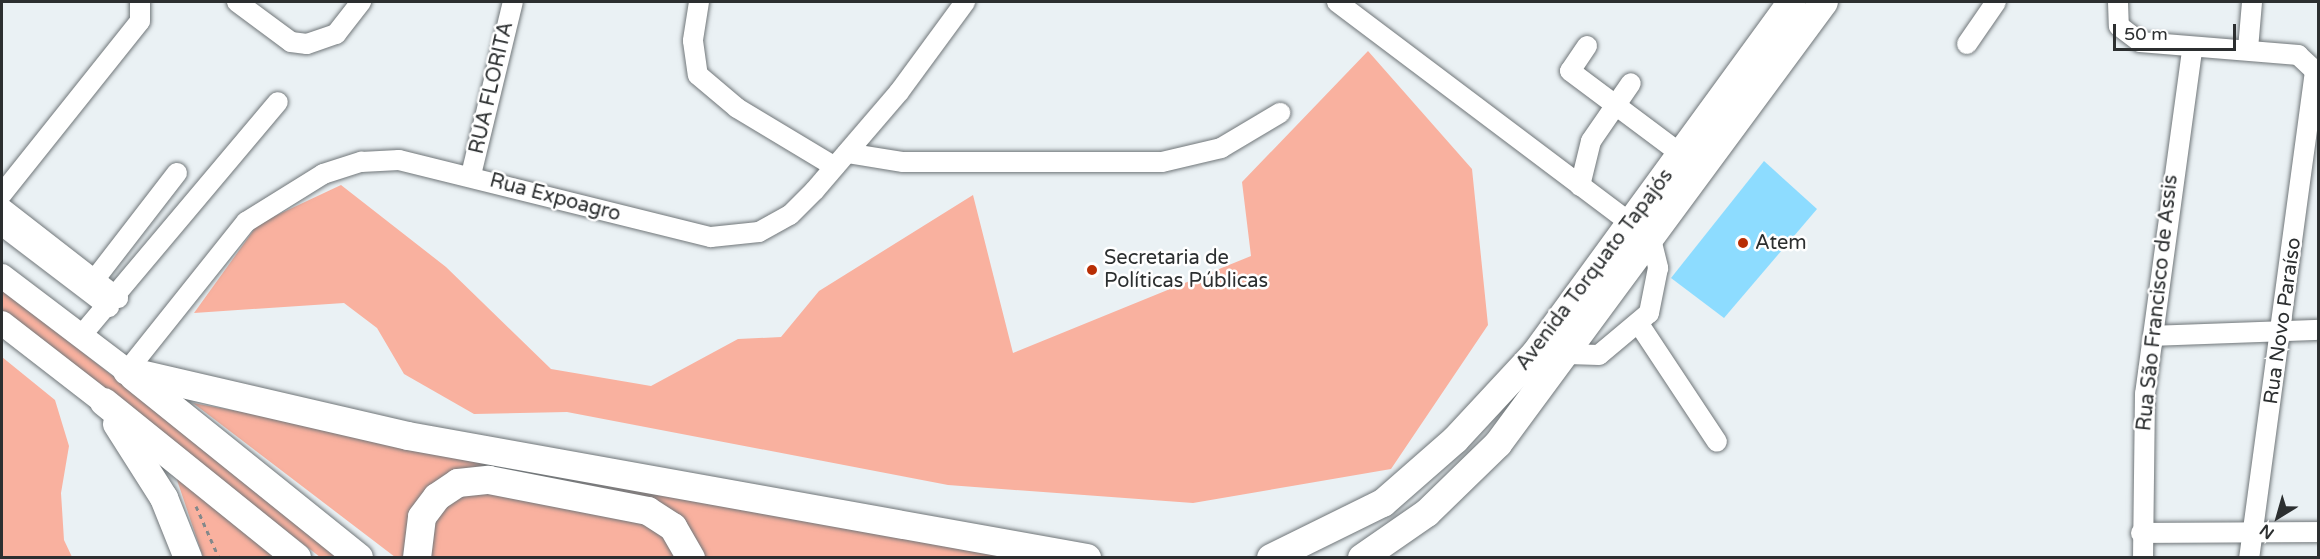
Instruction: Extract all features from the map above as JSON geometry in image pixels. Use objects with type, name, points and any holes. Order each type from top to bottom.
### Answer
[{"type":"highway","name":"Avenida Torquato Tapajós","points":[[1362,558],[1427,513],[1498,444],[1567,354],[1641,231],[1681,154],[1792,2]]},
{"type":"highway","name":"Avenida Torquato Tapajós","points":[[1271,558],[1383,503],[1455,440],[1535,354],[1641,231],[1824,2]]},
{"type":"highway","points":[[127,371],[359,558]]},
{"type":"highway","points":[[127,371],[408,436],[1087,558]]},
{"type":"highway","points":[[104,402],[297,558]]},
{"type":"highway","points":[[104,402],[164,498],[188,558]]},
{"type":"highway","points":[[417,558],[422,517],[437,497],[458,483],[489,480],[648,511],[673,527],[691,558]]},
{"type":"highway","points":[[1396,558],[1427,513]]},
{"type":"main road","points":[[2,276],[127,371]]},
{"type":"main road","points":[[2,322],[104,402]]},
{"type":"street","points":[[2,194],[140,21],[141,2]]},
{"type":"street","points":[[237,2],[291,42],[307,44],[336,34],[361,2]]},
{"type":"street","name":"RUA FLORITA","points":[[471,176],[513,2]]},
{"type":"street","points":[[699,2],[693,41],[698,75],[737,108],[841,160],[1162,162],[1221,148],[1280,113]]},
{"type":"street","name":"Rua Expoagro","points":[[127,371],[246,222],[323,174],[361,162],[399,160],[711,237],[759,232],[790,215],[841,160],[965,2]]},
{"type":"street","points":[[1337,2],[1641,231],[1657,290],[1639,324],[1599,355],[1567,354]]},
{"type":"street","points":[[1967,44],[1996,2]]},
{"type":"street","points":[[2118,2],[2120,26],[2130,38],[2193,50],[2248,49],[2252,2]]},
{"type":"street","points":[[1587,46],[1570,71],[1681,154]]},
{"type":"street","name":"Rua Novo Paraíso","points":[[2248,49],[2304,57],[2315,71],[2316,85],[2281,333],[2249,534],[2249,558]]},
{"type":"street","name":"Rua São Francisco de Assis","points":[[2143,558],[2141,533],[2153,336],[2193,50]]},
{"type":"street","points":[[1580,186],[1591,141],[1630,83]]},
{"type":"street","points":[[80,337],[114,303],[278,102]]},
{"type":"street","points":[[95,279],[177,173]]},
{"type":"street","points":[[2,208],[95,279],[114,303]]},
{"type":"street","points":[[2,225],[114,303]]},
{"type":"street","points":[[1639,324],[1717,442]]},
{"type":"street","points":[[2153,336],[2319,330]]},
{"type":"street","points":[[2141,533],[2249,534],[2319,531]]},
{"type":"path","points":[[197,479],[191,495],[219,558]]},
{"type":"shaded area","points":[[1368,51],[1472,169],[1488,325],[1391,469],[1193,503],[948,485],[567,412],[474,414],[404,374],[377,328],[344,303],[194,313],[258,224],[341,185],[446,267],[551,369],[651,386],[738,339],[781,337],[819,291],[973,195],[1013,353],[1251,256],[1242,182]]},
{"type":"shaded area","points":[[2,289],[343,557],[320,557],[2,312]]},
{"type":"shaded area","points":[[2,357],[55,400],[69,446],[61,493],[64,540],[72,557],[2,557]]},
{"type":"shaded area","points":[[193,403],[1036,557],[705,557],[686,523],[491,471],[407,526],[403,557],[395,557]]},
{"type":"shaded area","points":[[176,477],[282,557],[203,557]]},
{"type":"shaded area","points":[[478,490],[650,523],[682,558],[431,558],[436,518],[449,502]]},
{"type":"building","name":"Atem","points":[[1764,161],[1817,209],[1724,318],[1671,278]]},
{"type":"place","name":"Atem","points":[[1743,243]]},
{"type":"place","name":"Secretaria de Políticas Públicas","points":[[1092,270]]}]
